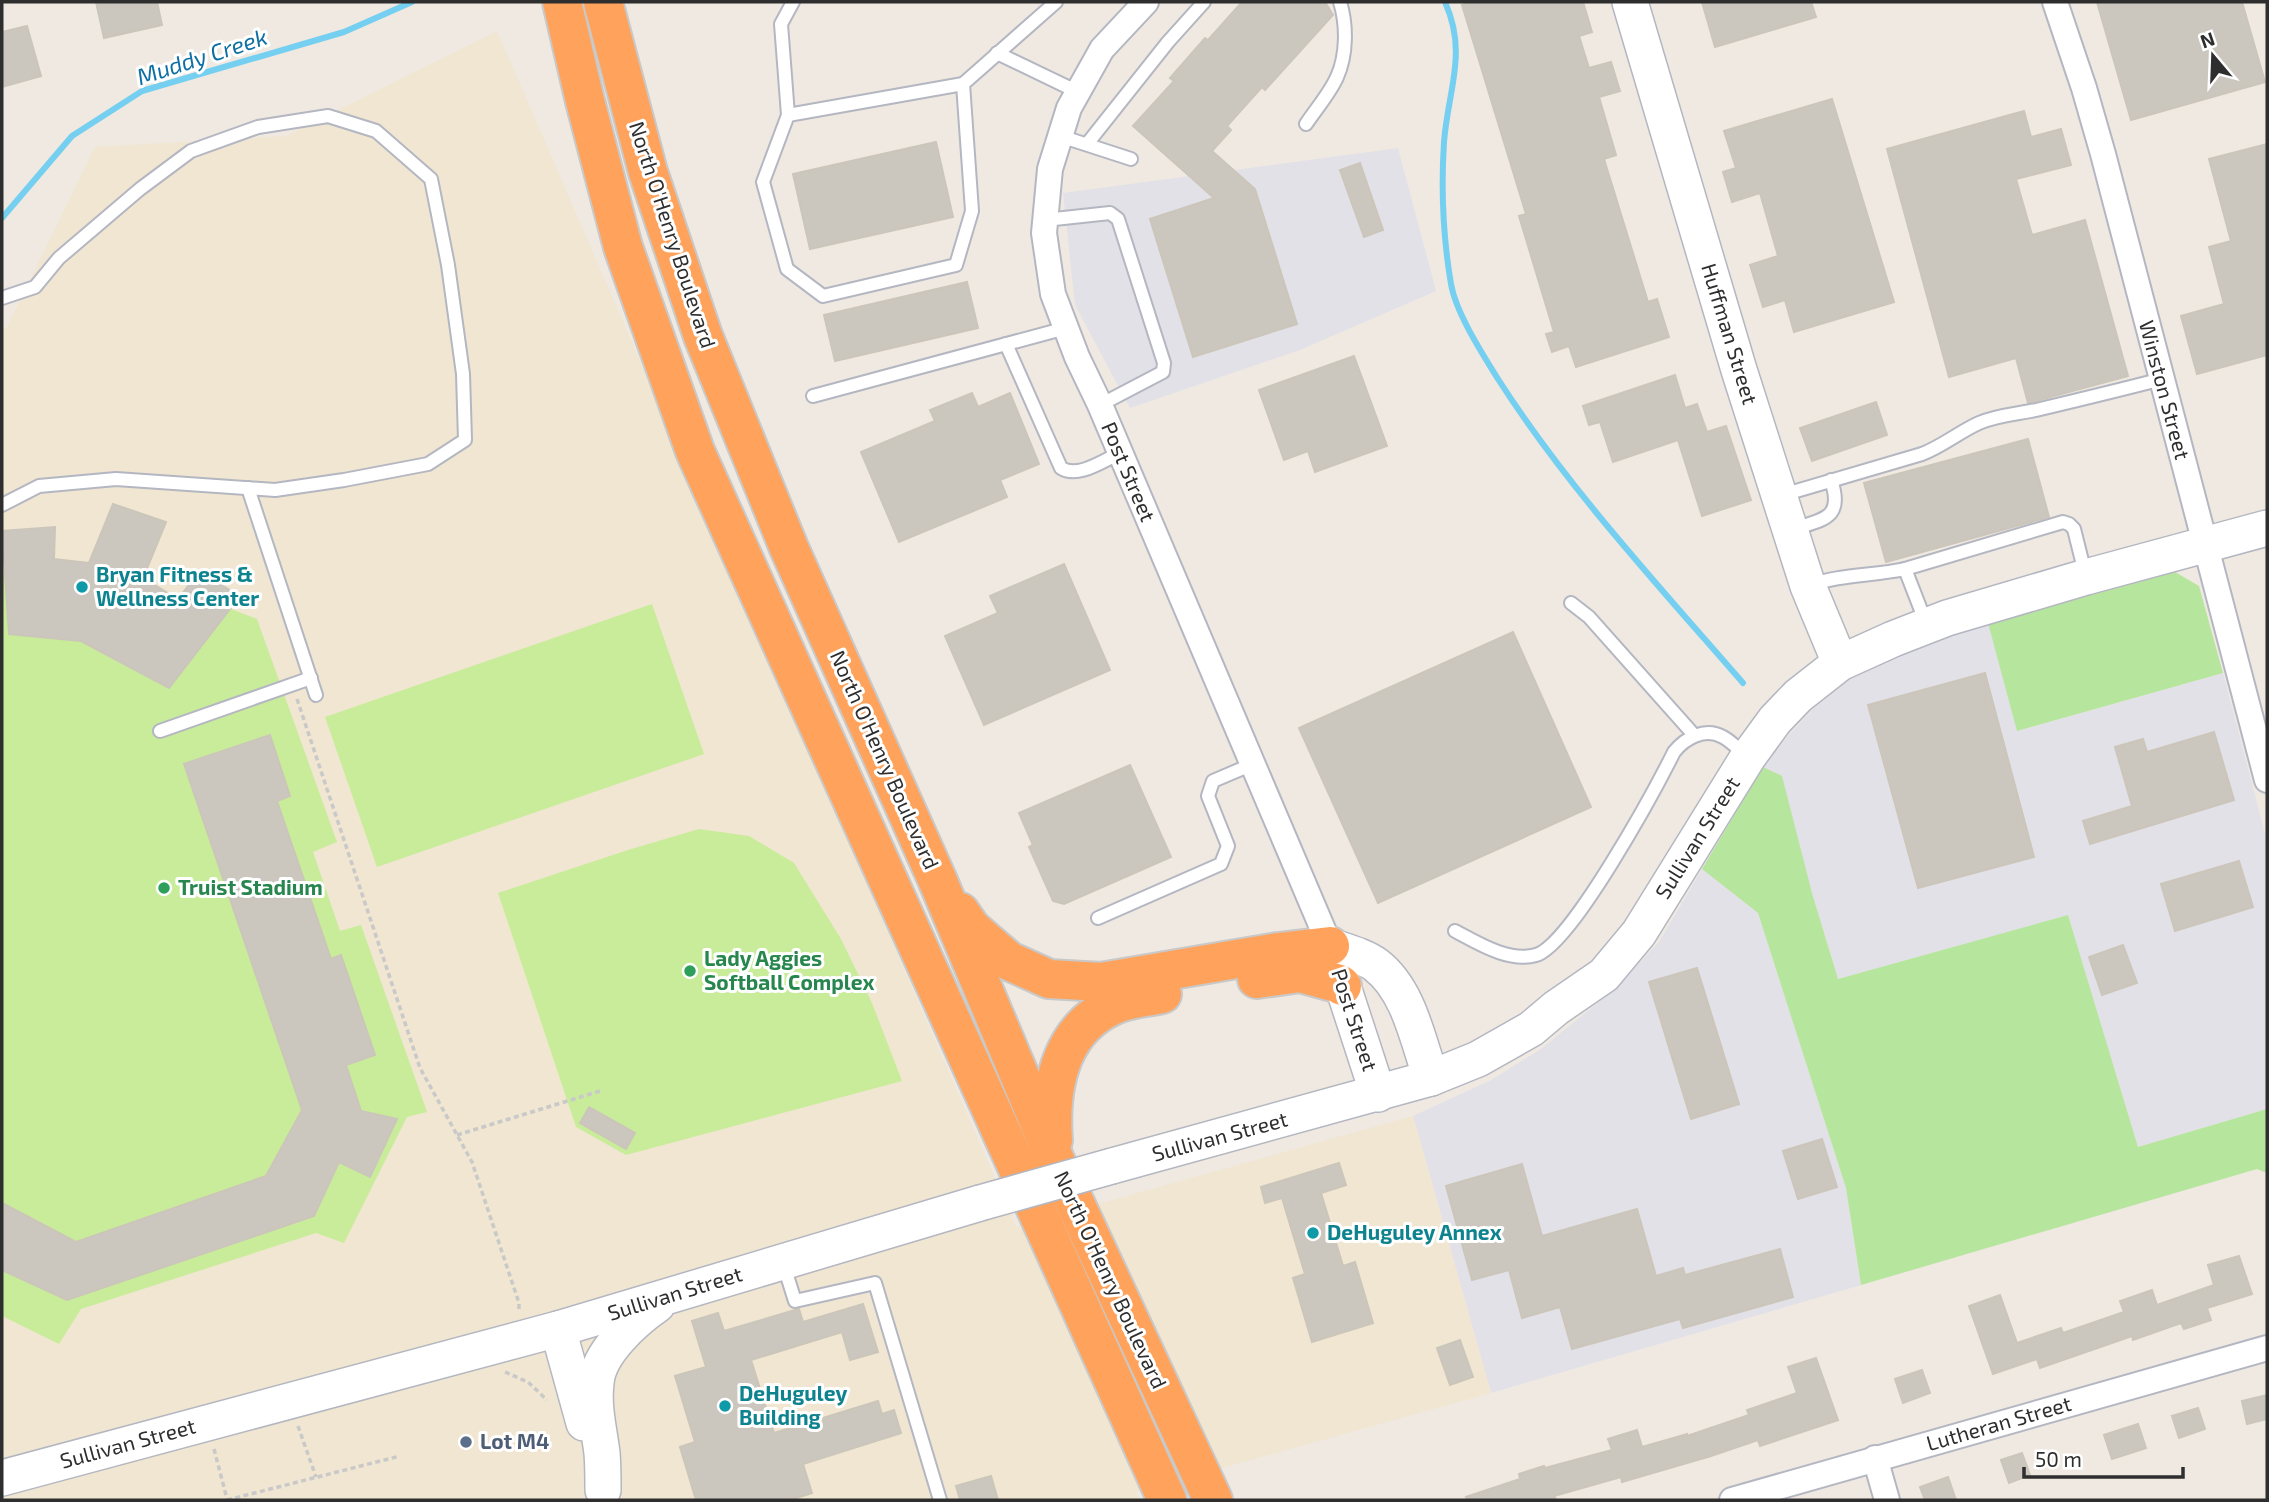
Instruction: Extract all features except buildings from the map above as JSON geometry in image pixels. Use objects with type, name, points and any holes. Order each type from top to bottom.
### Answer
[{"type":"highway","name":"North O'Henry Boulevard","points":[[562,2],[623,247],[695,451],[1167,1500]]},
{"type":"highway","name":"North O'Henry Boulevard","points":[[603,2],[648,172],[703,335],[789,548],[937,879],[1055,1160],[1213,1500]]},
{"type":"highway","points":[[937,879],[971,928],[1009,961],[1049,979],[1101,982],[1278,952],[1330,946]]},
{"type":"highway","points":[[1055,1160],[1051,1111],[1059,1065],[1084,1023],[1119,1003],[1208,986],[1300,973],[1342,986]]},
{"type":"street","name":"Post Street","points":[[1146,2],[1102,49],[1069,108],[1060,136],[1050,169],[1044,233],[1052,295],[1330,946],[1378,1094]]},
{"type":"street","name":"Huffman Street","points":[[1630,2],[1779,496],[1808,586],[1840,663]]},
{"type":"street","name":"Winston Street","points":[[2055,2],[2103,155],[2267,780]]},
{"type":"street","name":"Sullivan Street","points":[[2,1478],[511,1356],[558,1329],[980,1203],[1378,1094],[1431,1078],[1478,1059],[1531,1029],[1604,975],[1639,933],[1748,757],[1775,720],[1798,696],[1840,663],[1926,626],[2086,577],[2267,528]]},
{"type":"street","name":"Post Street","points":[[1330,946],[1375,964],[1393,982],[1407,1009],[1431,1078]]},
{"type":"street","points":[[604,1495],[602,1454],[596,1416],[596,1380],[612,1346],[643,1315],[671,1295]]},
{"type":"street","points":[[558,1329],[604,1495]]},
{"type":"street","name":"Lutheran Street","points":[[1732,1500],[2267,1348]]},
{"type":"street","points":[[1875,1458],[1887,1500]]},
{"type":"lane","points":[[793,2],[781,24],[788,115],[763,182],[787,269],[823,296],[956,265],[972,211],[963,83]]},
{"type":"lane","points":[[788,115],[963,83],[1056,2]]},
{"type":"lane","points":[[1087,144],[1168,42],[1204,2]]},
{"type":"lane","points":[[1307,124],[1336,78],[1345,51],[1340,2]]},
{"type":"lane","points":[[997,53],[1078,92]]},
{"type":"lane","points":[[2,298],[35,287],[59,258],[140,189],[191,150],[258,127],[328,116],[376,131],[431,179],[448,265],[463,374],[465,440],[428,464],[275,490],[116,479],[39,486],[2,505]]},
{"type":"lane","points":[[1060,136],[1131,159]]},
{"type":"lane","points":[[1045,220],[1110,213],[1118,219],[1164,363],[1163,372],[1100,405]]},
{"type":"lane","points":[[813,397],[1066,328]]},
{"type":"lane","points":[[1006,344],[1062,468],[1067,472],[1082,470],[1120,453]]},
{"type":"lane","points":[[1779,496],[1923,454],[1940,447],[1979,423],[2002,415],[2031,411],[2162,379]]},
{"type":"lane","points":[[1790,530],[1827,518],[1835,508],[1836,494],[1831,480]]},
{"type":"lane","points":[[248,488],[316,695]]},
{"type":"lane","points":[[1808,586],[1828,578],[1875,575],[1905,569],[2063,522],[2074,529],[2086,577]]},
{"type":"lane","points":[[1905,569],[1926,626]]},
{"type":"lane","points":[[1571,603],[1589,617],[1694,736]]},
{"type":"lane","points":[[160,731],[311,678]]},
{"type":"lane","points":[[1455,931],[1490,949],[1528,957],[1539,955],[1548,949],[1583,908],[1683,740],[1710,734],[1723,736],[1748,757]]},
{"type":"lane","points":[[1098,918],[1221,864],[1228,846],[1208,796],[1213,781],[1253,764]]},
{"type":"lane","points":[[782,1261],[795,1301],[875,1283],[940,1500]]},
{"type":"path","points":[[296,694],[420,1068],[471,1162],[519,1303],[511,1356],[517,1377],[528,1382],[549,1402]]},
{"type":"path","points":[[457,1135],[600,1091]]},
{"type":"path","points":[[511,1356],[517,1377]]},
{"type":"path","points":[[298,1424],[316,1477]]},
{"type":"path","points":[[213,1447],[227,1500],[400,1456]]},
{"type":"shaded area","points":[[497,31],[1016,1227],[1413,1116],[1491,1393],[1136,1492],[1139,1500],[2,1500],[2,330],[6,329],[95,147],[286,136]]},
{"type":"shaded area","points":[[1398,148],[1436,291],[1300,350],[1130,408],[1075,305],[1063,193]]},
{"type":"shaded area","points":[[1988,623],[2018,731],[2223,673],[2267,841],[2267,1109],[2138,1147],[2068,915],[1838,979],[1812,893],[1763,767],[1774,751],[1813,709],[1848,681],[1894,656]]},
{"type":"shaded area","points":[[1702,869],[1758,913],[1846,1188],[1861,1285],[1491,1393],[1413,1116],[1491,1080],[1541,1049],[1617,987],[1659,942]]},
{"type":"green space","name":"Truist Stadium","points":[[113,504],[166,522],[143,578],[177,599],[199,572],[240,596],[231,609],[257,619],[337,842],[313,852],[340,931],[361,925],[427,1112],[407,1117],[344,1243],[316,1233],[81,1309],[59,1344],[2,1316],[2,575],[5,574],[2,531],[55,527],[54,559],[89,563]]},
{"type":"green space","points":[[2175,572],[2199,586],[2223,673],[2017,731],[1988,623]]},
{"type":"green space","points":[[652,604],[704,754],[377,867],[325,717]]},
{"type":"green space","points":[[1763,767],[1782,776],[1812,893],[1838,979],[2068,915],[2138,1147],[2267,1109],[2267,1173],[2257,1169],[1861,1285],[1846,1188],[1758,913],[1702,869]]},
{"type":"green space","name":"Lady Aggies Softball Complex","points":[[699,829],[749,836],[794,863],[841,939],[872,1003],[902,1081],[626,1155],[576,1127],[498,893]]},
{"type":"waterway","name":"Muddy Creek","points":[[2,218],[72,136],[142,91],[344,32],[412,2]]},
{"type":"waterway","points":[[1445,2],[1452,21],[1456,55],[1444,142],[1443,213],[1451,284],[1458,307],[1470,333],[1498,379],[1554,459],[1615,535],[1743,683]]},
{"type":"place","name":"Bryan Fitness & Wellness Center","points":[[82,587]]},
{"type":"place","name":"Truist Stadium","points":[[164,888]]},
{"type":"place","name":"Lady Aggies Softball Complex","points":[[690,971]]},
{"type":"place","name":"DeHuguley Annex","points":[[1313,1233]]},
{"type":"place","name":"DeHuguley Building","points":[[725,1406]]},
{"type":"place","name":"Lot M4","points":[[466,1442]]}]
